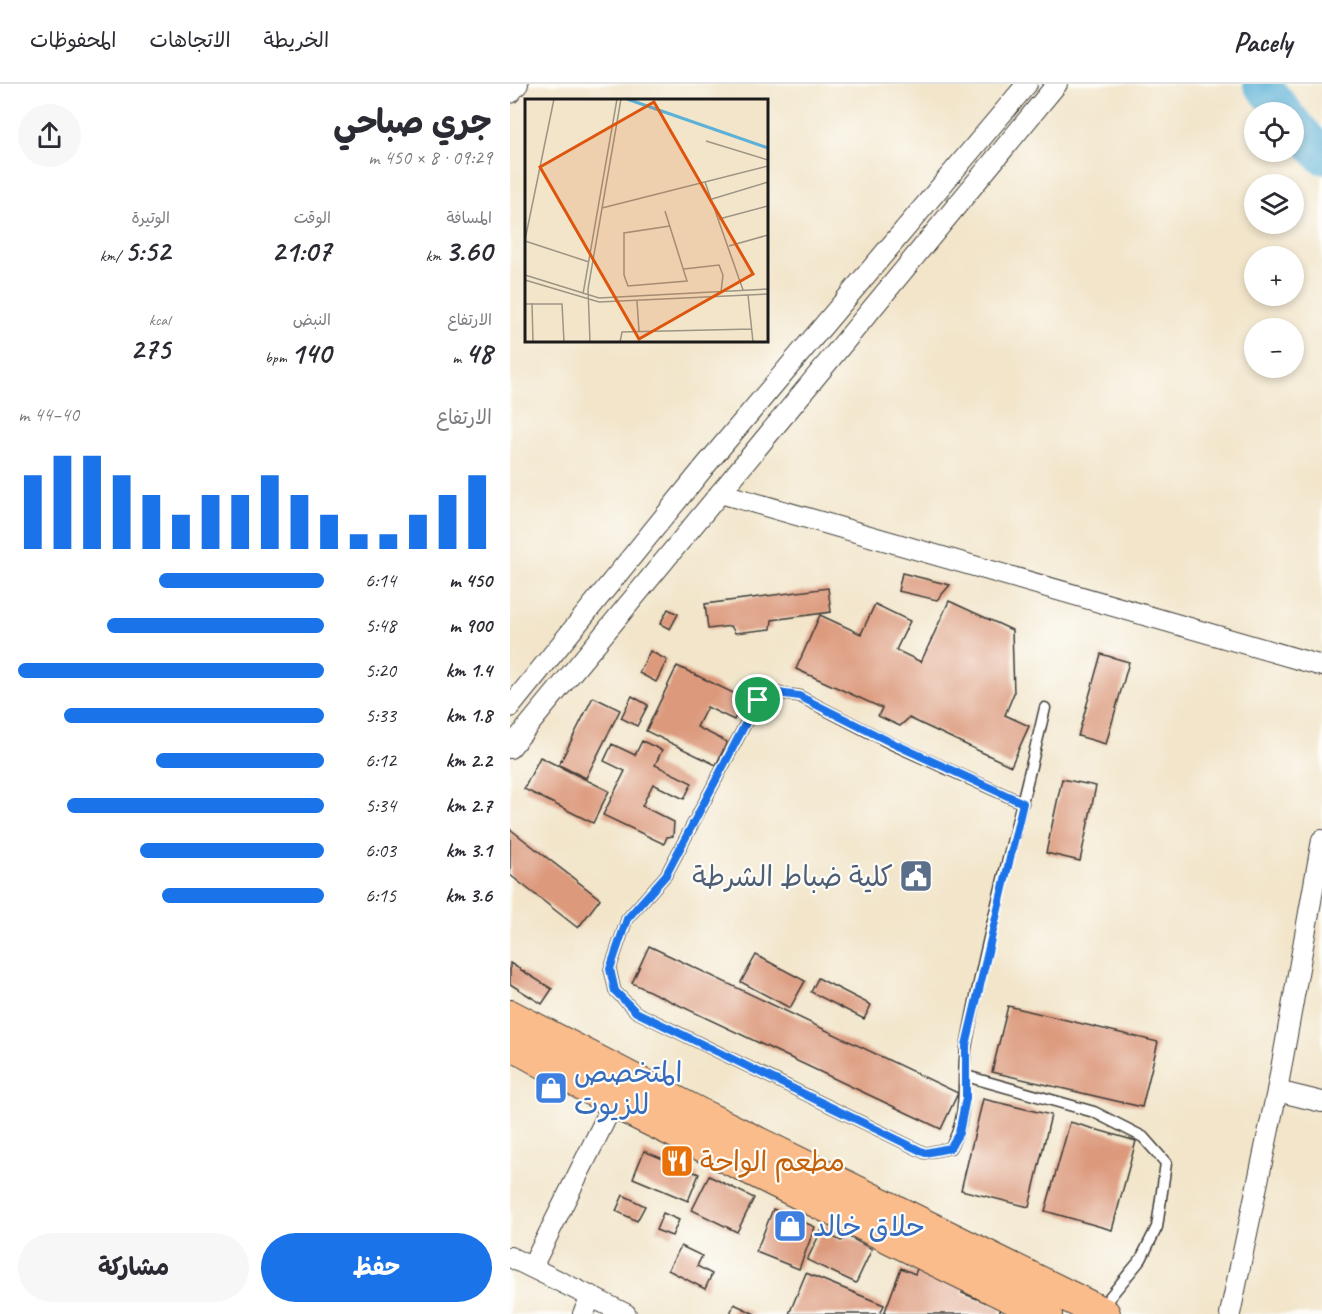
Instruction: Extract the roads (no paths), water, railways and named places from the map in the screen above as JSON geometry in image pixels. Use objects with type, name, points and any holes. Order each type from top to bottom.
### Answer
[{"type":"main road","points":[[510,1016],[701,1115],[1100,1313]]},
{"type":"main road","points":[[510,1044],[614,1102],[1046,1314]]},
{"type":"street","points":[[510,93],[518,84]]},
{"type":"street","points":[[510,707],[706,465],[1027,84]]},
{"type":"street","points":[[510,748],[1057,84]]},
{"type":"street","points":[[720,493],[1322,666]]},
{"type":"street","points":[[1230,1314],[1316,919],[1322,840]]},
{"type":"street","points":[[1277,1091],[1322,1102]]},
{"type":"street","points":[[532,1267],[614,1102]]},
{"type":"street","points":[[510,1257],[626,1314]]},
{"type":"street","points":[[583,1314],[592,1296]]},
{"type":"lane","points":[[1023,803],[890,742],[799,696],[778,693],[758,700],[666,875],[627,919],[610,969],[615,991],[636,1012],[925,1153],[950,1148],[959,1133],[966,1098],[966,1045],[1023,803],[1045,708]]},
{"type":"lane","points":[[966,1076],[1094,1112],[1143,1137],[1166,1163],[1157,1227],[1142,1259],[1100,1313]]},
{"type":"waterway","points":[[1261,84],[1276,102]]},
{"type":"waterway","points":[[1304,135],[1322,156]]},
{"type":"place","name":"كلية ضباط الشرطة","points":[[916,876]]},
{"type":"place","name":"المتخصص للزيوت","points":[[551,1088]]},
{"type":"place","name":"مطعم الواحة","points":[[677,1161]]},
{"type":"place","name":"حلاق خالد","points":[[790,1226]]}]
